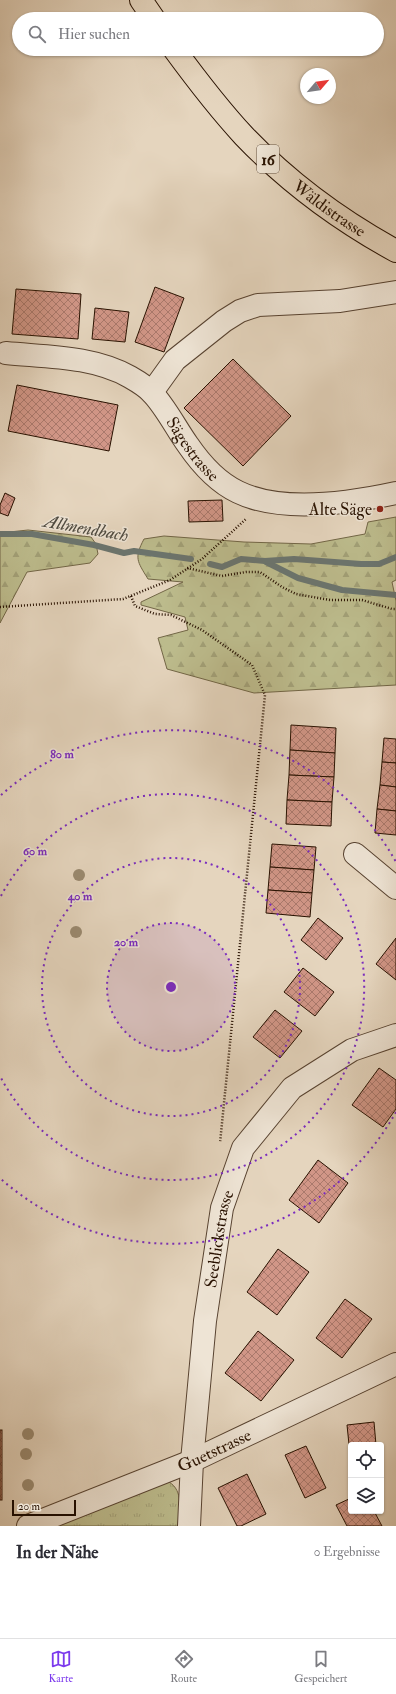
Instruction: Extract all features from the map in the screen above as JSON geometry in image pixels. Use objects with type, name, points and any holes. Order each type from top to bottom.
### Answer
[{"type":"main road","points":[[141,0],[149,12]]},
{"type":"main road","name":"Wäldistrasse","points":[[179,56],[208,95],[244,136],[272,163],[305,192],[339,216],[396,251]]},
{"type":"street","points":[[152,392],[175,360],[224,321],[240,311],[258,305],[340,301],[396,292]]},
{"type":"street","name":"Sägestrasse","points":[[6,353],[74,360],[101,365],[129,377],[152,392],[197,458],[212,474],[237,492],[266,501],[328,503],[359,500],[396,493]]},
{"type":"street","points":[[355,854],[396,888]]},
{"type":"street","name":"Seeblickstrasse","points":[[189,1526],[192,1461],[205,1321],[222,1208],[243,1148],[292,1088],[352,1050],[396,1035]]},
{"type":"street","name":"Guetstrasse","points":[[28,1526],[192,1461],[396,1364]]},
{"type":"path","points":[[0,606],[124,599],[170,580],[202,559],[266,501]]},
{"type":"path","points":[[187,568],[222,576],[246,572],[260,572],[282,587],[296,594],[330,600],[362,600],[396,609]]},
{"type":"path","points":[[131,596],[135,606],[155,614],[171,615],[202,630],[252,665],[265,695],[220,1148]]},
{"type":"green space","points":[[396,517],[396,580],[392,582],[396,601],[396,685],[254,693],[167,669],[158,638],[188,630],[185,617],[141,605],[141,602],[183,582],[148,579],[141,568],[138,559],[139,551],[144,539],[164,536],[244,542],[311,544],[365,534],[368,522]]},
{"type":"green space","points":[[28,530],[91,537],[96,544],[98,554],[90,563],[27,572],[0,623],[0,533]]},
{"type":"green space","points":[[169,1482],[177,1490],[179,1496],[180,1507],[178,1526],[40,1526]]},
{"type":"building","points":[[155,287],[184,298],[164,352],[135,342]]},
{"type":"building","points":[[16,289],[81,294],[78,339],[12,334]]},
{"type":"building","points":[[95,308],[129,312],[125,342],[92,339]]},
{"type":"building","points":[[233,359],[291,416],[243,466],[184,408]]},
{"type":"building","points":[[17,385],[118,405],[109,451],[8,431]]},
{"type":"building","points":[[5,493],[15,498],[8,516],[0,513],[0,505]]},
{"type":"building","points":[[222,500],[223,521],[189,522],[188,501]]},
{"type":"building","points":[[291,725],[336,728],[335,753],[290,750]]},
{"type":"building","points":[[384,738],[396,739],[396,763],[382,762]]},
{"type":"building","points":[[290,750],[335,753],[334,777],[289,775]]},
{"type":"building","points":[[382,762],[396,763],[396,787],[380,785]]},
{"type":"building","points":[[289,775],[334,777],[332,802],[287,800]]},
{"type":"building","points":[[380,785],[396,787],[396,811],[377,809]]},
{"type":"building","points":[[287,800],[332,802],[331,826],[286,824]]},
{"type":"building","points":[[377,809],[396,811],[396,835],[375,833]]},
{"type":"building","points":[[272,844],[316,847],[314,870],[270,867]]},
{"type":"building","points":[[270,867],[314,870],[312,893],[268,890]]},
{"type":"building","points":[[268,890],[312,893],[310,917],[266,913]]},
{"type":"building","points":[[318,918],[343,938],[326,960],[301,940]]},
{"type":"building","points":[[396,938],[396,980],[376,964]]},
{"type":"building","points":[[303,968],[334,992],[315,1016],[284,992]]},
{"type":"building","points":[[275,1010],[302,1031],[280,1058],[253,1037]]},
{"type":"building","points":[[379,1068],[396,1080],[396,1109],[383,1127],[352,1105]]},
{"type":"building","points":[[318,1160],[348,1183],[319,1223],[289,1200]]},
{"type":"building","points":[[278,1249],[309,1272],[277,1315],[247,1292]]},
{"type":"building","points":[[345,1299],[372,1319],[342,1358],[316,1338]]},
{"type":"building","points":[[258,1331],[294,1360],[261,1401],[225,1373]]},
{"type":"building","points":[[374,1422],[376,1442],[349,1442],[347,1425]]},
{"type":"building","points":[[0,1430],[2,1430],[2,1500],[0,1500]]},
{"type":"building","points":[[306,1446],[326,1488],[305,1498],[285,1455]]},
{"type":"building","points":[[247,1474],[266,1514],[241,1526],[237,1526],[218,1488]]},
{"type":"building","points":[[348,1499],[348,1514],[376,1514],[382,1526],[347,1526],[336,1505]]},
{"type":"waterway","name":"Allmendbach","points":[[0,534],[32,534],[94,545],[124,553],[134,551],[191,559]]},
{"type":"waterway","name":"Allmendbach","points":[[210,564],[222,567],[241,559],[265,561],[294,559],[379,564],[396,557]]},
{"type":"waterway","points":[[266,562],[298,578],[342,590],[396,595]]},
{"type":"place","name":"Alte Säge","points":[[380,509]]}]
